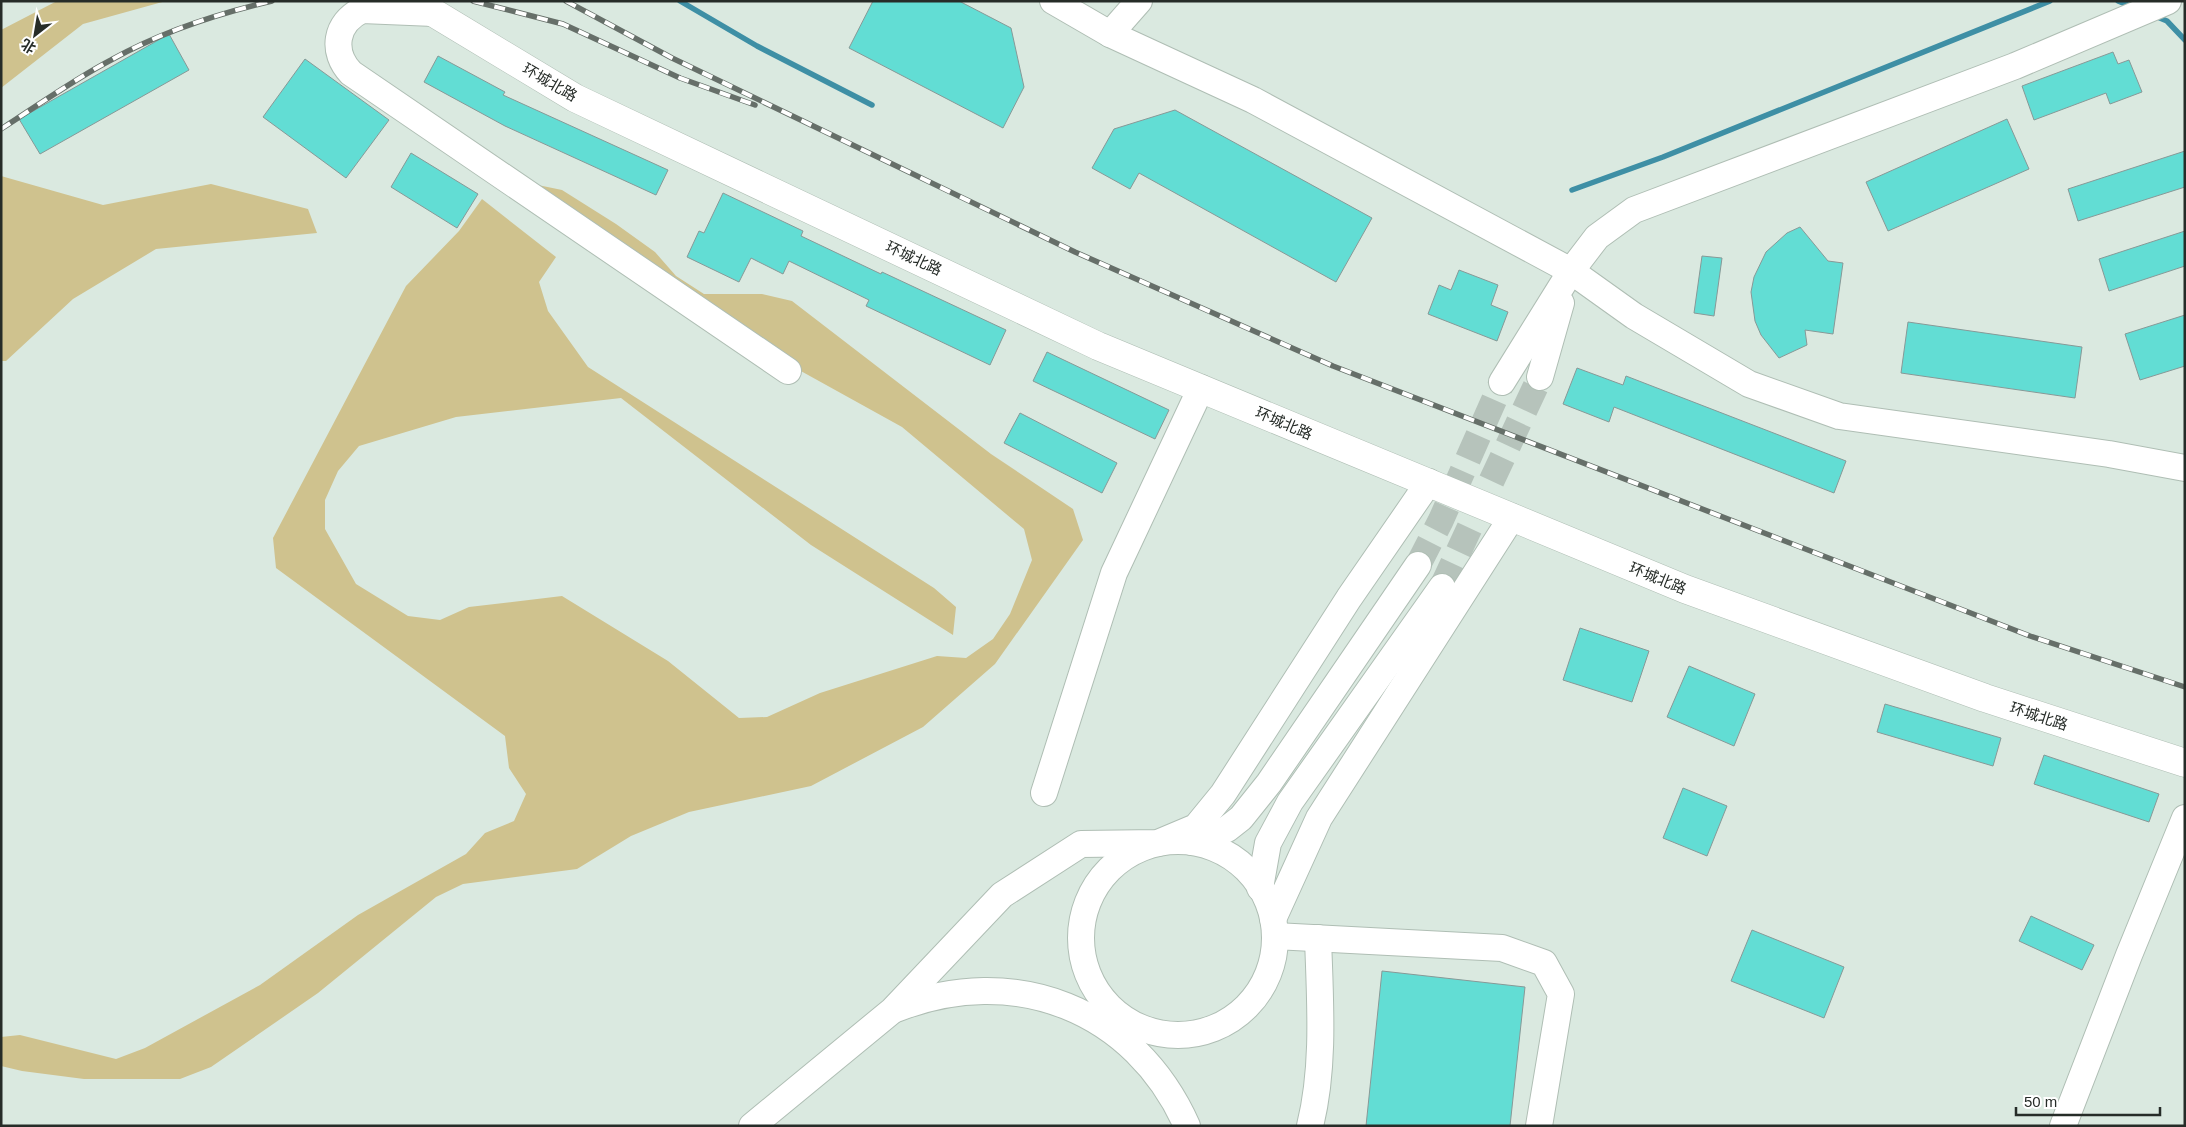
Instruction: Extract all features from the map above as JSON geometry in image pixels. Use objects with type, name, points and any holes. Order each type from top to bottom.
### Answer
[{"type":"main road","name":"环城北路","points":[[427,7],[575,98],[1098,346],[1703,596],[1985,698],[2185,764]]},
{"type":"street","points":[[1053,1],[1110,34],[1254,100],[1571,271],[1634,316],[1749,384],[1839,416],[2109,454],[2185,468]]},
{"type":"street","points":[[1110,34],[1138,1]]},
{"type":"street","points":[[1502,382],[1571,271],[1597,237],[1634,210],[2015,66],[2166,3],[2185,14]]},
{"type":"street","points":[[427,7],[362,10],[354,14],[339,34],[338,51],[351,73],[788,371]]},
{"type":"street","points":[[1540,377],[1571,271]]},
{"type":"street","points":[[1044,793],[1114,573],[1200,388]]},
{"type":"street","points":[[1109,1029],[1082,957],[1080,940],[1082,924],[1092,892],[1113,865],[1142,848],[1196,826],[1223,794],[1349,598],[1429,482]]},
{"type":"street","points":[[1274,928],[1320,818],[1512,517]]},
{"type":"street","points":[[1192,842],[1227,829],[1241,818],[1269,783],[1418,565]]},
{"type":"street","points":[[1260,888],[1268,843],[1290,802],[1442,587]]},
{"type":"street","points":[[2063,1126],[2129,955],[2185,818]]},
{"type":"street","points":[[752,1126],[893,1010],[1002,895],[1081,844],[1192,842],[1208,846],[1231,858],[1250,874],[1260,888],[1268,903],[1274,928],[1274,953],[1267,977],[1254,999],[1242,1011],[1214,1029],[1180,1035],[1109,1029]]},
{"type":"street","points":[[1274,928],[1318,938],[1502,948],[1544,963],[1561,994],[1539,1126]]},
{"type":"street","points":[[1310,1126],[1315,1104],[1320,1020],[1318,938]]},
{"type":"street","points":[[1087,974],[1095,989],[1117,1014],[1147,1030],[1164,1034]]},
{"type":"street","points":[[893,1010],[938,995],[985,990],[1025,994],[1056,1002],[1109,1029],[1153,1069],[1167,1088],[1187,1126]]},
{"type":"shaded area","points":[[57,1],[166,1],[83,24],[1,88],[1,30]]},
{"type":"shaded area","points":[[1,176],[103,205],[211,184],[308,209],[317,233],[156,249],[73,299],[6,361],[1,361]]},
{"type":"shaded area","points":[[533,184],[562,190],[616,224],[655,252],[676,276],[704,294],[762,294],[792,301],[991,454],[1073,509],[1083,540],[995,664],[923,727],[811,786],[689,812],[631,836],[577,869],[463,884],[436,897],[318,993],[211,1067],[180,1079],[84,1079],[22,1071],[1,1066],[1,1037],[20,1035],[116,1059],[145,1048],[260,985],[358,915],[466,854],[485,833],[514,821],[526,794],[509,768],[505,736],[276,568],[273,538],[406,286],[459,231],[482,199],[556,257],[539,282],[548,311],[588,367],[934,588],[956,607],[953,635],[811,545],[621,398],[456,417],[359,446],[338,471],[325,500],[325,529],[356,584],[408,616],[440,620],[469,607],[562,596],[668,661],[739,718],[767,717],[820,693],[937,656],[966,658],[993,639],[1010,614],[1032,560],[1024,529],[902,427],[790,365]]},
{"type":"building","points":[[873,1],[959,1],[1011,28],[1024,87],[1003,128],[849,48]]},
{"type":"building","points":[[169,34],[189,70],[40,154],[19,119]]},
{"type":"building","points":[[2113,52],[2118,64],[2129,60],[2142,92],[2110,104],[2106,93],[2034,120],[2022,86]]},
{"type":"building","points":[[438,56],[505,92],[503,95],[668,170],[656,195],[505,126],[424,82]]},
{"type":"building","points":[[305,59],[389,120],[346,178],[263,117]]},
{"type":"building","points":[[1175,110],[1372,218],[1336,282],[1139,173],[1130,189],[1092,168],[1114,129]]},
{"type":"building","points":[[2007,119],[2029,169],[1888,231],[1866,182]]},
{"type":"building","points":[[2185,151],[2185,187],[2078,221],[2068,189]]},
{"type":"building","points":[[411,153],[478,194],[457,228],[391,187]]},
{"type":"building","points":[[723,193],[803,231],[801,236],[1006,330],[990,365],[866,306],[869,300],[789,261],[783,274],[751,258],[739,282],[687,257],[699,231],[704,233]]},
{"type":"building","points":[[1800,227],[1828,261],[1843,263],[1833,334],[1805,330],[1807,345],[1779,358],[1761,335],[1755,321],[1751,292],[1754,277],[1766,252],[1787,233]]},
{"type":"building","points":[[2185,231],[2185,266],[2109,291],[2099,259]]},
{"type":"building","points":[[1702,256],[1722,258],[1714,316],[1694,313]]},
{"type":"building","points":[[1459,270],[1498,285],[1491,305],[1508,312],[1497,341],[1428,314],[1439,285],[1451,290]]},
{"type":"building","points":[[2185,315],[2185,366],[2140,380],[2125,334]]},
{"type":"building","points":[[1908,322],[2082,347],[2075,398],[1901,373]]},
{"type":"building","points":[[1047,352],[1169,410],[1155,439],[1033,381]]},
{"type":"building","points":[[1577,368],[1623,385],[1626,376],[1846,461],[1834,493],[1614,407],[1609,422],[1563,404]]},
{"type":"building","points":[[1020,413],[1117,463],[1102,493],[1004,443]]},
{"type":"building","points":[[1580,628],[1649,651],[1632,702],[1563,680]]},
{"type":"building","points":[[1689,666],[1755,694],[1734,746],[1667,717]]},
{"type":"building","points":[[1885,704],[2001,738],[1993,766],[1877,732]]},
{"type":"building","points":[[2044,755],[2159,794],[2149,822],[2034,784]]},
{"type":"building","points":[[1683,788],[1727,806],[1707,856],[1663,838]]},
{"type":"building","points":[[2031,916],[2094,945],[2082,970],[2019,941]]},
{"type":"building","points":[[1752,930],[1844,967],[1824,1018],[1731,981]]},
{"type":"building","points":[[1382,971],[1525,987],[1510,1126],[1366,1126]]},
{"type":"waterway","points":[[680,1],[757,46],[872,105]]},
{"type":"waterway","points":[[1572,190],[1663,157],[2050,1]]},
{"type":"waterway","points":[[2118,1],[2133,7]]},
{"type":"waterway","points":[[2155,16],[2167,21],[2185,40]]},
{"type":"tunnel","points":[[1442,587],[1540,377]]},
{"type":"tunnel","points":[[1418,565],[1441,520],[1502,382]]},
{"type":"railway","points":[[1,129],[83,76],[149,41],[189,25],[272,1]]},
{"type":"railway","points":[[473,1],[563,24],[680,78],[755,105]]},
{"type":"railway","points":[[566,1],[672,58],[1075,252],[1333,366],[2030,636],[2185,687]]}]
